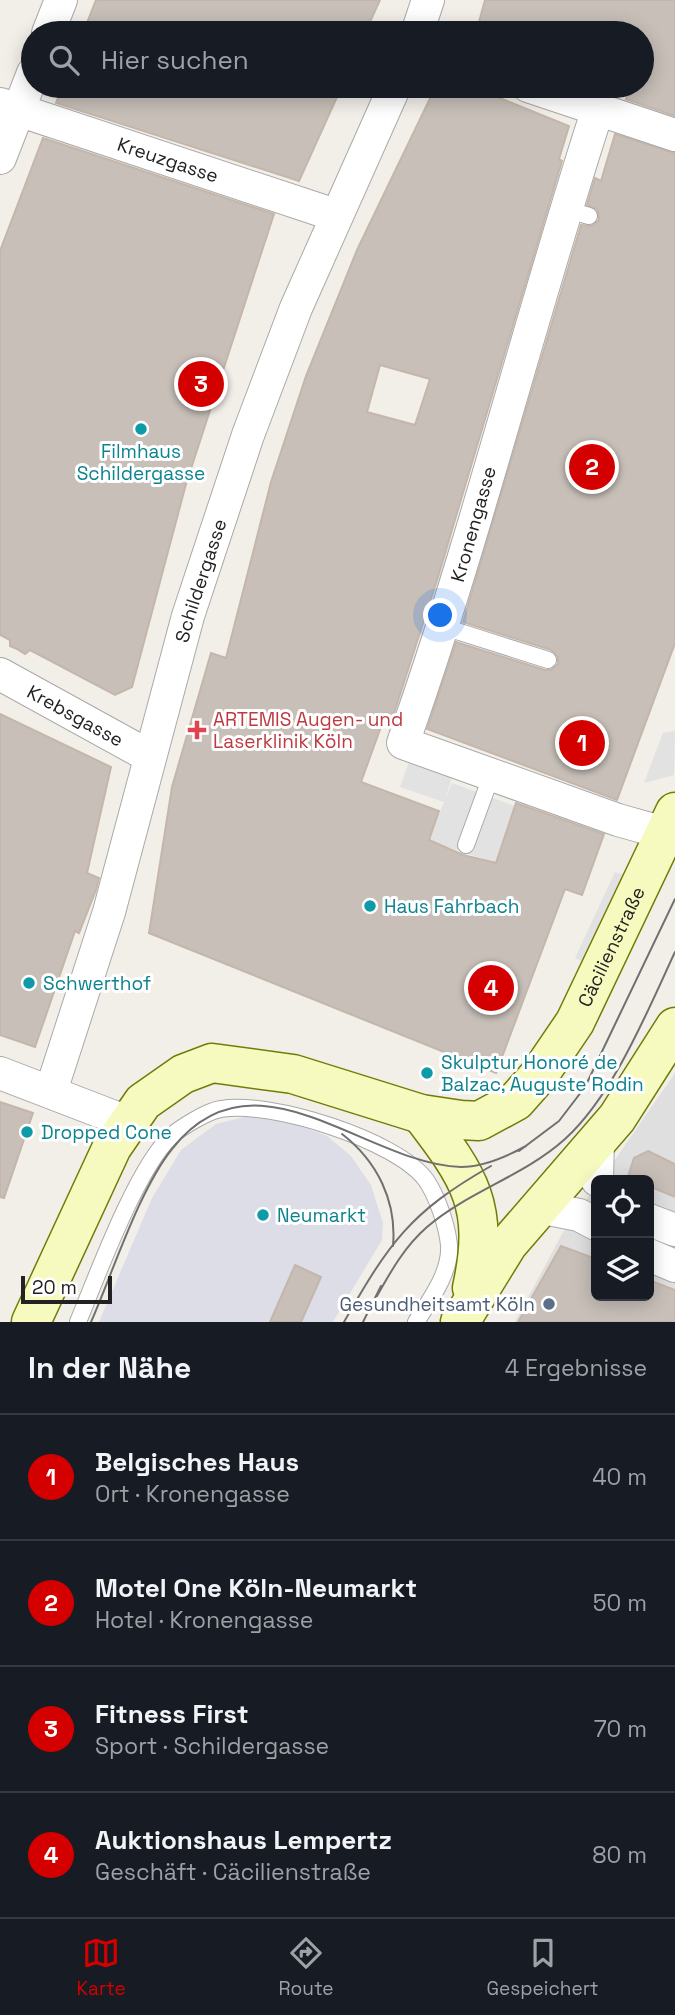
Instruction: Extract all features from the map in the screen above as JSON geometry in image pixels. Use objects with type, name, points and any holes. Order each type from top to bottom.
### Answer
[{"type":"main road","name":"Cäcilienstraße","points":[[421,1115],[479,1121],[516,1101],[539,1075],[575,1022],[672,827]]},
{"type":"main road","points":[[463,1314],[508,1244],[617,1118],[675,1027]]},
{"type":"main road","points":[[31,1322],[113,1147],[143,1102],[165,1086],[212,1063],[293,1074],[421,1115],[460,1167],[477,1213],[481,1233],[463,1314]]},
{"type":"street","points":[[53,21],[61,0]]},
{"type":"street","points":[[421,21],[428,0]]},
{"type":"street","points":[[0,158],[9,107],[21,90]]},
{"type":"street","name":"Schildergasse","points":[[51,1091],[109,912],[188,616],[248,435],[335,215],[389,98]]},
{"type":"street","points":[[565,98],[675,135]]},
{"type":"street","name":"Kreuzgasse","points":[[9,107],[335,215]]},
{"type":"street","name":"Kronengasse","points":[[598,109],[577,212],[444,627],[403,743],[618,820],[672,827]]},
{"type":"street","name":"Krebsgasse","points":[[0,674],[149,757]]},
{"type":"street","points":[[0,1073],[130,1123]]},
{"type":"street","points":[[597,1175],[598,1140]]},
{"type":"street","points":[[538,1207],[579,1215],[591,1221]]},
{"type":"street","points":[[654,1222],[675,1230]]},
{"type":"street","points":[[654,1257],[675,1266]]},
{"type":"lane","points":[[444,627],[548,660]]},
{"type":"lane","points":[[466,845],[492,774]]},
{"type":"lane","points":[[78,1322],[140,1182],[170,1137],[219,1109],[258,1108],[299,1116],[395,1154],[425,1180],[441,1216],[449,1246],[439,1283],[416,1322]]},
{"type":"shaded area","points":[[449,539],[458,542],[396,734],[388,731],[426,624]]},
{"type":"shaded area","points":[[675,731],[674,775],[644,783],[663,733]]},
{"type":"shaded area","points":[[409,762],[452,777],[445,799],[452,783],[515,806],[496,863],[429,841],[444,802],[400,787]]},
{"type":"shaded area","points":[[615,872],[624,875],[583,962],[575,958]]},
{"type":"shaded area","points":[[675,1073],[675,1322],[515,1322],[562,1234],[591,1193],[591,1301],[654,1301],[654,1175],[604,1175]]},
{"type":"shaded area","name":"Neumarkt","points":[[248,1116],[289,1121],[327,1136],[351,1156],[371,1185],[383,1223],[382,1240],[333,1322],[99,1322],[152,1198],[181,1150],[216,1124]]},
{"type":"building","points":[[96,0],[380,0],[370,21],[88,21]]},
{"type":"building","points":[[485,0],[675,0],[675,116],[626,99],[654,98],[654,21],[479,21]]},
{"type":"building","points":[[58,98],[337,98],[299,181],[56,103]]},
{"type":"building","points":[[430,98],[500,98],[569,126],[559,159],[562,161],[437,580],[393,716],[386,713],[361,782],[439,811],[429,840],[463,855],[496,863],[516,803],[604,834],[582,895],[565,889],[496,1073],[149,933],[172,787],[211,653],[226,658],[271,482],[306,376],[357,250]],"holes":[[[380,365],[430,379],[415,425],[367,412]]]},
{"type":"building","points":[[615,134],[675,153],[675,643],[617,800],[427,729],[456,642],[545,670],[551,670],[558,664],[558,657],[551,650],[463,622],[581,225],[592,226],[599,220],[597,209],[587,205],[595,178],[601,181]]},
{"type":"building","points":[[43,138],[274,214],[186,484],[132,687],[115,695],[30,650],[25,654],[10,646],[10,640],[0,635],[0,251]]},
{"type":"building","points":[[0,714],[111,767],[87,873],[99,878],[96,890],[79,933],[75,931],[35,1047],[0,1035]]},
{"type":"building","points":[[0,1102],[33,1113],[4,1198],[0,1197]]},
{"type":"building","points":[[648,1151],[675,1164],[675,1197],[654,1188],[654,1175],[629,1175],[634,1158]]},
{"type":"building","points":[[561,1246],[591,1257],[591,1301],[654,1301],[654,1282],[675,1290],[675,1322],[518,1322]]},
{"type":"building","points":[[295,1265],[321,1277],[301,1322],[270,1322]]},
{"type":"tram line","points":[[519,1151],[559,1121],[585,1087],[675,899]]},
{"type":"tram line","points":[[377,1296],[405,1251],[427,1227],[443,1214],[549,1152],[583,1121],[628,1051],[675,952]]},
{"type":"tram line","points":[[91,1322],[127,1232],[160,1166],[172,1149],[204,1119],[239,1107],[275,1107],[312,1117],[424,1161],[461,1167],[495,1161],[526,1146]]},
{"type":"tram line","points":[[342,1134],[375,1169],[382,1183],[392,1213],[393,1246]]},
{"type":"tram line","points":[[344,1322],[375,1271],[404,1232],[440,1199],[491,1166]]},
{"type":"tram line","points":[[363,1322],[381,1286]]},
{"type":"place","name":"Fitness First","points":[[201,384]]},
{"type":"place","name":"Filmhaus Schildergasse","points":[[141,429]]},
{"type":"place","name":"Motel One Köln-Neumarkt","points":[[592,467]]},
{"type":"place","name":"ARTEMIS Augen- und Laserklinik Köln","points":[[197,730]]},
{"type":"place","name":"Belgisches Haus","points":[[582,743]]},
{"type":"place","name":"Haus Fahrbach","points":[[370,906]]},
{"type":"place","name":"Schwerthof","points":[[29,983]]},
{"type":"place","name":"Auktionshaus Lempertz","points":[[491,988]]},
{"type":"place","name":"Skulptur Honoré de Balzac, Auguste Rodin","points":[[427,1073]]},
{"type":"place","name":"Dropped Cone","points":[[27,1132]]},
{"type":"place","name":"Neumarkt","points":[[263,1215]]},
{"type":"place","name":"Gesundheitsamt Köln","points":[[549,1304]]}]
